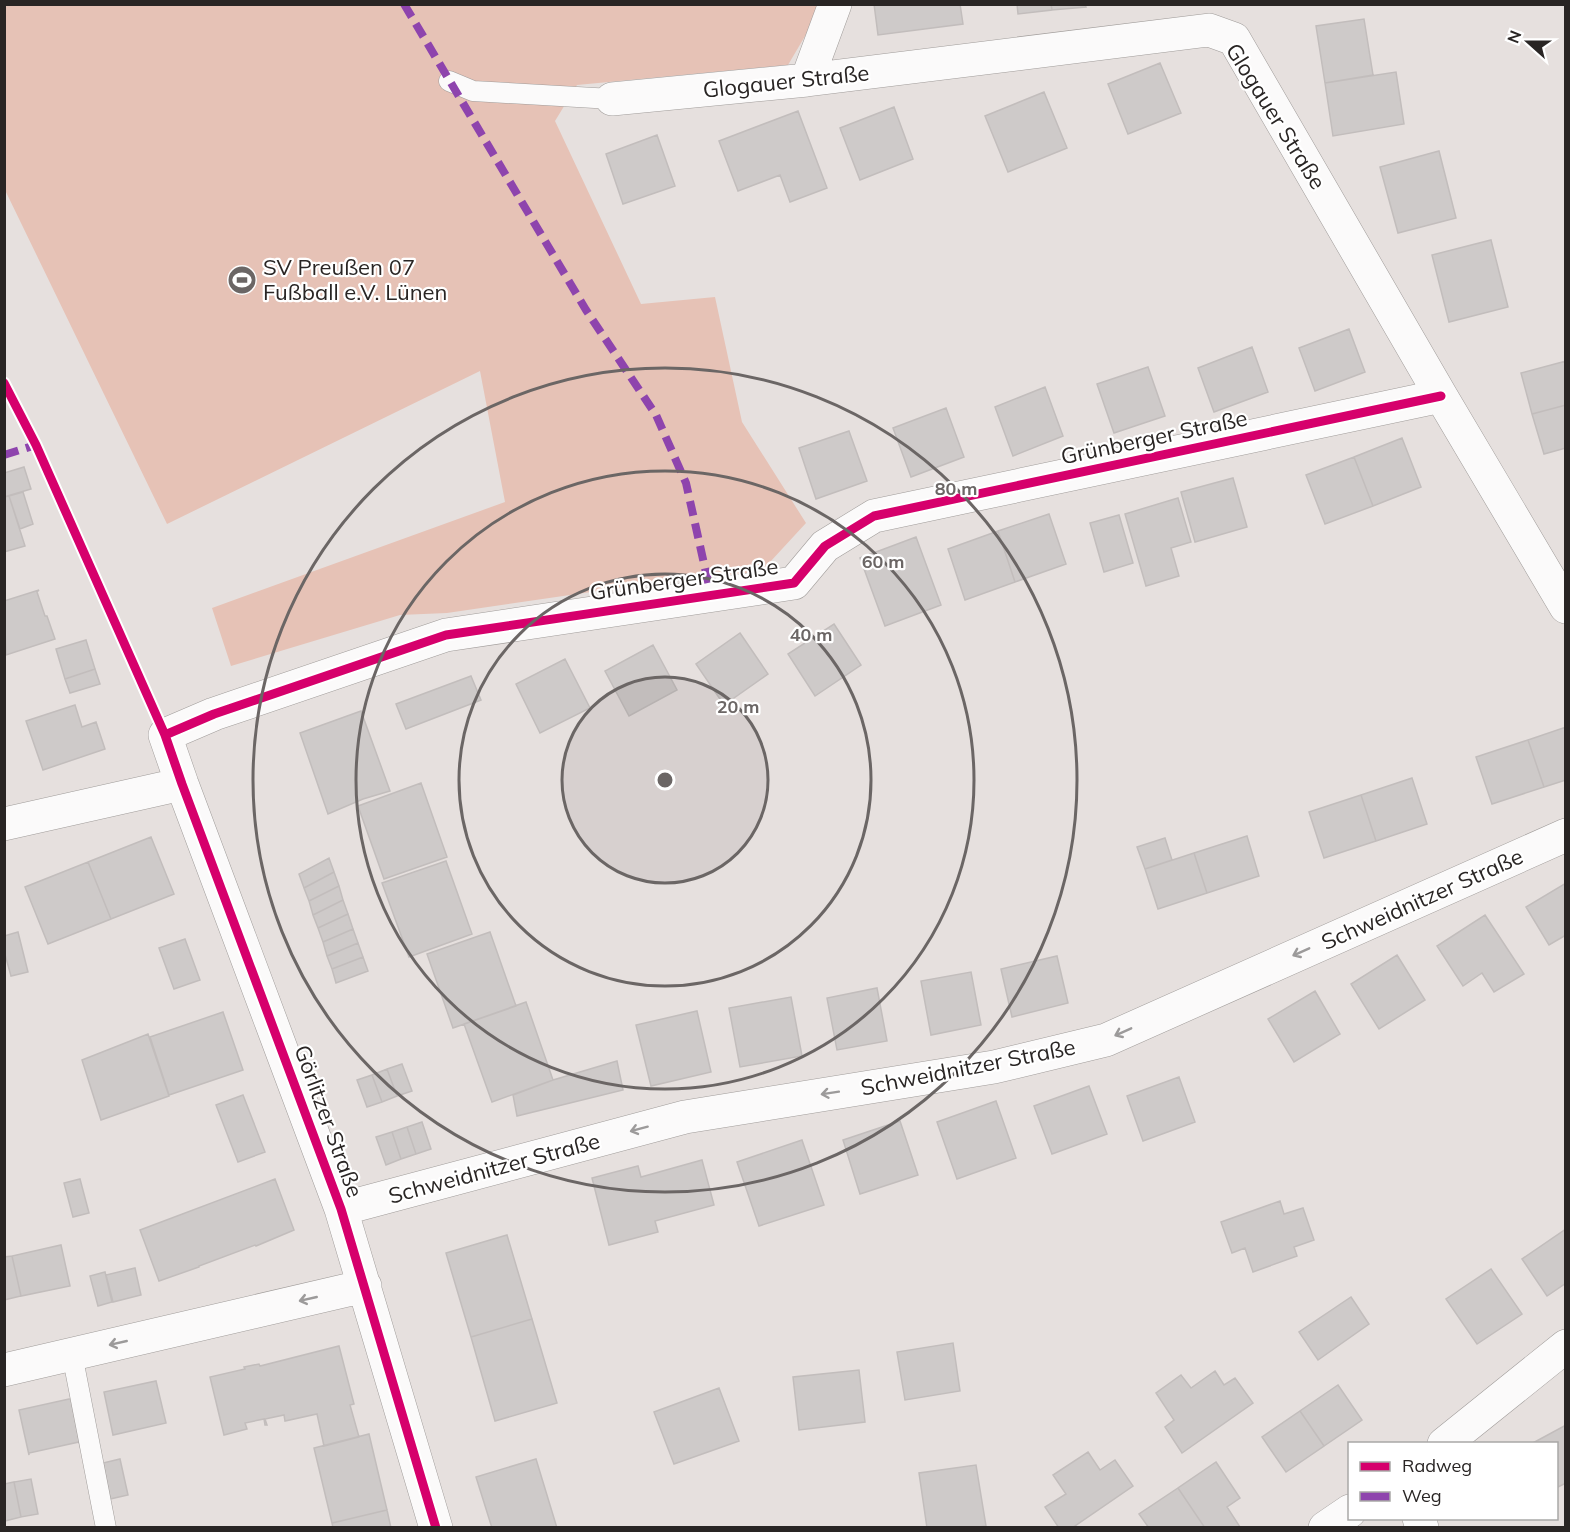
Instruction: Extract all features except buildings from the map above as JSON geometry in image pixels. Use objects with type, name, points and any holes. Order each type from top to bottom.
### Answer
[{"type":"street","points":[[807,80],[836,4]]},
{"type":"street","name":"Glogauer Straße","points":[[612,99],[807,80],[1209,30],[1234,39],[1566,607]]},
{"type":"street","name":"Grünberger Straße","points":[[165,735],[214,714],[446,634],[794,583],[825,546],[874,516],[1441,396]]},
{"type":"street","name":"Görlitzer Straße","points":[[165,735],[341,1209],[436,1527]]},
{"type":"street","points":[[4,824],[182,784]]},
{"type":"street","name":"Schweidnitzer Straße","points":[[341,1209],[685,1117],[994,1067],[1106,1040],[1566,835]]},
{"type":"street","points":[[4,1370],[365,1286]]},
{"type":"street","points":[[1445,1442],[1566,1346]]},
{"type":"street","points":[[1325,1527],[1348,1512]]},
{"type":"lane","points":[[449,81],[473,91],[612,99]]},
{"type":"lane","points":[[72,1354],[106,1527]]},
{"type":"shaded area","points":[[5,5],[822,5],[788,65],[577,85],[555,121],[641,304],[715,297],[742,422],[806,523],[760,573],[687,578],[447,613],[400,615],[231,666],[212,608],[505,502],[480,371],[167,524],[5,190]]},
{"type":"marked path","points":[[404,4],[586,310],[656,415],[686,483],[711,595]]},
{"type":"marked path","points":[[4,455],[36,445]]},
{"type":"cycle path","points":[[4,383],[36,445],[165,735],[341,1209],[436,1528]]},
{"type":"cycle path","points":[[165,735],[214,714],[446,635],[794,583],[825,546],[874,516],[1441,396]]},
{"type":"place","name":"SV Preußen 07 Fußball e.V. Lünen","points":[[242,280]]}]
